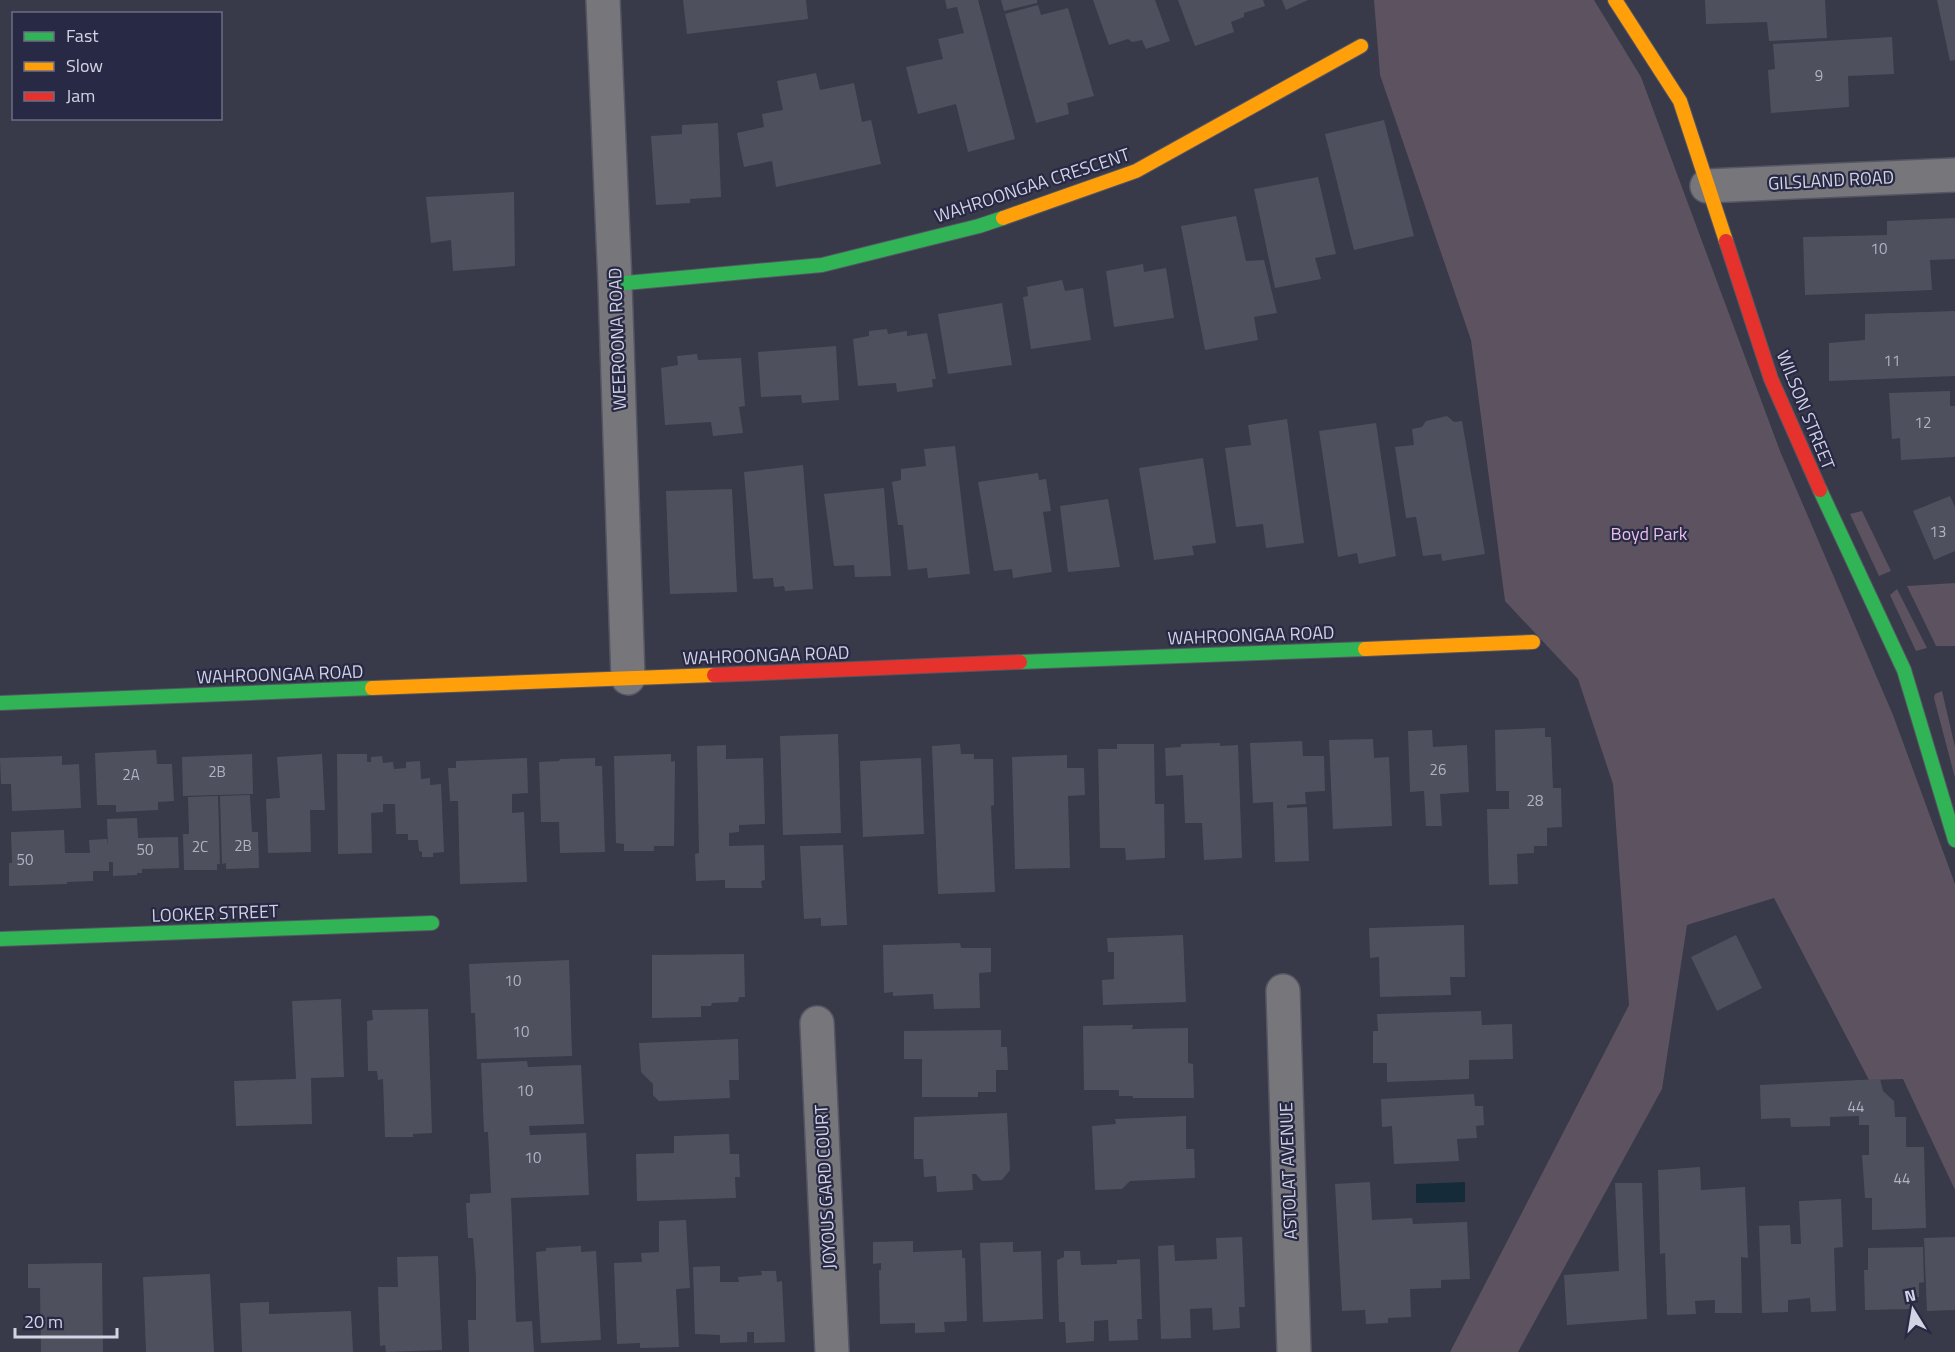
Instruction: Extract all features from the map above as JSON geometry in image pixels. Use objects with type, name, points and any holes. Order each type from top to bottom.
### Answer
[{"type":"street","name":"WEEROONA ROAD","points":[[603,0],[628,678]]},
{"type":"street","name":"WILSON STREET","points":[[1615,0],[1680,101],[1771,379],[1829,511],[1904,669],[1955,840]]},
{"type":"street","name":"WAHROONGAA CRESCENT","points":[[615,284],[822,265],[979,226],[1136,171],[1361,46]]},
{"type":"street","name":"GILSLAND ROAD","points":[[1707,186],[1955,175]]},
{"type":"street","name":"WAHROONGAA ROAD","points":[[0,703],[1533,642]]},
{"type":"street","name":"LOOKER STREET","points":[[0,939],[432,923]]},
{"type":"street","name":"ASTOLAT AVENUE","points":[[1283,991],[1294,1352]]},
{"type":"street","name":"JOYOUS GARD COURT","points":[[817,1023],[832,1352]]},
{"type":"green space","name":"Boyd Park","points":[[1374,0],[1594,0],[1641,77],[1780,451],[1893,715],[1955,884],[1955,1190],[1903,1079],[1869,1080],[1774,898],[1687,925],[1662,1089],[1518,1352],[1450,1352],[1629,1005],[1613,784],[1578,679],[1505,601],[1471,340],[1380,75]]},
{"type":"green space","points":[[1862,511],[1891,571],[1879,576],[1850,514]]},
{"type":"green space","points":[[1955,583],[1955,646],[1936,646],[1907,586]]},
{"type":"green space","points":[[1897,589],[1927,648],[1916,651],[1890,595]]},
{"type":"green space","points":[[1942,691],[1955,747],[1955,778],[1934,698],[1935,694]]},
{"type":"water","points":[[1465,1182],[1465,1202],[1416,1203],[1416,1184]]},
{"type":"building","points":[[683,0],[806,0],[808,19],[687,34]]},
{"type":"building","points":[[945,0],[978,0],[1015,139],[968,152],[956,104],[918,114],[906,67],[943,59],[938,39],[964,33],[957,7],[947,9]]},
{"type":"building","points":[[1001,0],[1037,0],[1037,3],[1004,11]]},
{"type":"building","points":[[1093,0],[1155,0],[1170,41],[1146,49],[1142,40],[1132,42],[1128,39],[1109,45]]},
{"type":"building","points":[[1178,0],[1263,0],[1265,6],[1244,13],[1244,17],[1231,22],[1234,32],[1195,46]]},
{"type":"building","points":[[1282,0],[1308,0],[1286,10]]},
{"type":"building","points":[[1705,0],[1825,0],[1827,38],[1769,41],[1767,22],[1706,24]]},
{"type":"building","points":[[1937,0],[1955,0],[1955,60],[1950,61]]},
{"type":"building","points":[[1038,5],[1041,15],[1068,8],[1094,96],[1067,103],[1069,114],[1036,123],[1005,14]]},
{"type":"building","points":[[1892,37],[1894,74],[1848,76],[1849,107],[1771,113],[1768,70],[1775,69],[1773,44]]},
{"type":"building","points":[[816,73],[820,90],[854,83],[862,122],[871,120],[881,164],[776,187],[772,161],[744,167],[737,133],[764,127],[762,114],[783,110],[777,81]]},
{"type":"building","points":[[1384,120],[1414,236],[1354,250],[1325,134]]},
{"type":"building","points":[[718,123],[721,197],[690,199],[690,203],[656,205],[651,136],[682,134],[682,125]]},
{"type":"building","points":[[1318,177],[1336,254],[1315,258],[1321,279],[1275,288],[1254,189]]},
{"type":"building","points":[[514,192],[515,266],[453,271],[451,240],[431,243],[426,197]]},
{"type":"building","points":[[1236,216],[1246,261],[1264,260],[1277,313],[1254,317],[1258,340],[1205,350],[1181,226]]},
{"type":"building","points":[[1955,218],[1955,259],[1930,260],[1932,290],[1805,295],[1803,237],[1887,235],[1887,221]]},
{"type":"building","points":[[1143,264],[1144,272],[1166,268],[1174,318],[1114,327],[1106,271]]},
{"type":"building","points":[[1062,280],[1065,291],[1083,288],[1091,340],[1031,349],[1023,297],[1028,296],[1027,287]]},
{"type":"building","points":[[1002,303],[1012,365],[948,374],[938,314]]},
{"type":"building","points":[[1955,311],[1955,376],[1829,381],[1829,343],[1865,340],[1865,314]]},
{"type":"building","points":[[887,329],[888,334],[907,331],[907,336],[927,333],[936,379],[932,379],[933,387],[897,392],[896,383],[858,386],[853,339],[869,336],[869,331]]},
{"type":"building","points":[[836,346],[839,400],[802,403],[801,395],[761,397],[758,352]]},
{"type":"building","points":[[697,354],[698,360],[741,358],[745,406],[739,407],[743,433],[713,436],[711,422],[665,425],[661,368],[678,365],[677,356]]},
{"type":"building","points":[[1950,391],[1950,406],[1955,406],[1955,457],[1901,460],[1900,438],[1892,439],[1889,393]]},
{"type":"building","points":[[1447,416],[1454,422],[1462,421],[1485,554],[1442,561],[1441,554],[1423,556],[1416,517],[1406,518],[1395,447],[1414,445],[1412,429],[1422,427],[1426,421]]},
{"type":"building","points":[[1287,419],[1304,543],[1266,548],[1263,524],[1236,527],[1225,448],[1251,445],[1248,425]]},
{"type":"building","points":[[1376,423],[1396,556],[1359,564],[1357,553],[1338,557],[1319,431]]},
{"type":"building","points":[[955,446],[970,574],[928,578],[927,568],[908,570],[903,525],[898,525],[892,482],[901,480],[901,469],[926,466],[924,449]]},
{"type":"building","points":[[1203,458],[1216,543],[1192,546],[1194,555],[1154,560],[1139,468]]},
{"type":"building","points":[[803,465],[813,589],[785,591],[784,586],[774,587],[773,578],[753,579],[744,472]]},
{"type":"building","points":[[1038,473],[1039,480],[1046,479],[1051,511],[1043,512],[1052,572],[1013,578],[1012,569],[994,571],[978,482]]},
{"type":"building","points":[[884,488],[891,576],[855,577],[854,565],[834,566],[824,494]]},
{"type":"building","points":[[732,489],[737,592],[670,594],[666,491]]},
{"type":"building","points":[[1950,496],[1955,507],[1955,551],[1934,560],[1913,511]]},
{"type":"building","points":[[1108,499],[1120,567],[1068,572],[1060,506]]},
{"type":"building","points":[[1545,728],[1545,737],[1551,737],[1553,788],[1561,788],[1562,827],[1547,828],[1547,846],[1534,846],[1534,853],[1517,854],[1518,884],[1489,885],[1487,809],[1509,809],[1509,791],[1496,791],[1495,730]]},
{"type":"building","points":[[1432,730],[1433,747],[1467,745],[1469,792],[1440,794],[1442,826],[1426,826],[1424,791],[1410,792],[1408,731]]},
{"type":"building","points":[[838,734],[841,833],[783,835],[780,736]]},
{"type":"building","points":[[1373,739],[1374,758],[1389,757],[1392,826],[1333,829],[1329,740]]},
{"type":"building","points":[[1302,741],[1303,756],[1324,756],[1325,791],[1305,792],[1306,804],[1287,805],[1287,808],[1307,807],[1309,861],[1275,862],[1273,802],[1253,803],[1250,743]]},
{"type":"building","points":[[1220,743],[1220,746],[1238,745],[1242,858],[1204,860],[1202,823],[1185,823],[1183,775],[1166,776],[1165,748],[1181,747],[1181,744]]},
{"type":"building","points":[[960,744],[961,754],[974,754],[974,759],[993,759],[994,805],[991,806],[995,892],[938,894],[932,746]]},
{"type":"building","points":[[1117,744],[1154,744],[1155,804],[1164,804],[1165,858],[1126,860],[1125,848],[1100,848],[1098,749],[1117,749]]},
{"type":"building","points":[[726,745],[726,759],[763,758],[765,824],[739,825],[739,832],[729,833],[729,846],[764,845],[765,880],[761,881],[762,888],[725,888],[725,880],[696,881],[695,854],[699,853],[697,746]]},
{"type":"building","points":[[156,750],[157,764],[172,764],[174,801],[158,802],[158,810],[116,812],[116,805],[97,805],[95,753]]},
{"type":"building","points":[[252,754],[253,794],[183,796],[182,757]]},
{"type":"building","points":[[322,754],[325,810],[310,810],[311,852],[268,853],[266,799],[280,798],[277,757]]},
{"type":"building","points":[[337,754],[367,754],[367,762],[371,762],[371,757],[382,756],[383,763],[393,762],[394,769],[406,768],[406,762],[420,761],[421,779],[430,778],[430,785],[441,784],[444,852],[433,853],[433,857],[422,857],[418,840],[408,840],[408,834],[396,834],[395,804],[383,804],[383,812],[371,813],[372,853],[338,854]]},
{"type":"building","points":[[671,754],[671,762],[675,761],[674,846],[654,846],[654,851],[624,851],[624,844],[616,843],[614,756]]},
{"type":"building","points":[[1067,755],[1067,768],[1084,768],[1085,795],[1068,796],[1070,868],[1015,869],[1012,757]]},
{"type":"building","points":[[62,756],[62,765],[79,764],[81,808],[12,811],[11,784],[1,784],[0,758]]},
{"type":"building","points":[[527,758],[528,793],[512,794],[512,813],[524,812],[527,882],[460,884],[458,801],[450,801],[448,768],[456,768],[456,761]]},
{"type":"building","points":[[595,758],[595,766],[602,766],[605,852],[560,853],[559,822],[541,822],[539,762]]},
{"type":"building","points":[[921,758],[924,834],[863,837],[860,761]]},
{"type":"building","points":[[250,795],[252,832],[258,832],[259,868],[226,869],[226,863],[222,864],[220,796]]},
{"type":"building","points":[[218,796],[220,864],[217,864],[217,870],[184,870],[183,834],[189,834],[188,797]]},
{"type":"building","points":[[137,818],[138,838],[178,837],[179,868],[142,869],[142,873],[137,873],[137,875],[113,876],[113,862],[109,862],[109,871],[93,871],[93,881],[9,886],[9,863],[12,863],[11,832],[64,830],[65,853],[90,853],[89,840],[107,839],[108,845],[107,819]]},
{"type":"building","points":[[843,845],[847,925],[821,926],[821,918],[804,919],[800,846]]},
{"type":"building","points":[[1464,925],[1465,977],[1450,977],[1451,995],[1380,997],[1379,957],[1370,958],[1369,928]]},
{"type":"building","points":[[1183,935],[1186,1002],[1103,1005],[1102,980],[1114,979],[1114,952],[1108,952],[1107,938]]},
{"type":"building","points":[[1736,935],[1762,988],[1717,1011],[1691,957]]},
{"type":"building","points":[[960,943],[961,948],[991,948],[991,972],[979,973],[980,1008],[934,1009],[933,994],[893,996],[893,992],[884,993],[883,945]]},
{"type":"building","points":[[744,954],[745,997],[739,997],[738,1002],[712,1003],[711,1006],[701,1006],[701,1017],[652,1018],[652,955]]},
{"type":"building","points":[[569,960],[572,1056],[477,1059],[475,1013],[471,1013],[469,964]]},
{"type":"building","points":[[341,999],[344,1077],[311,1078],[312,1124],[236,1126],[234,1081],[296,1079],[292,1001]]},
{"type":"building","points":[[428,1009],[432,1133],[413,1134],[413,1137],[385,1137],[383,1079],[378,1080],[377,1071],[368,1071],[367,1021],[373,1020],[372,1010]]},
{"type":"building","points":[[1481,1011],[1482,1025],[1512,1024],[1513,1059],[1469,1060],[1469,1079],[1387,1082],[1387,1063],[1373,1063],[1373,1031],[1378,1031],[1377,1014]]},
{"type":"building","points":[[1133,1025],[1132,1029],[1188,1028],[1188,1063],[1193,1064],[1194,1098],[1133,1098],[1133,1096],[1119,1096],[1119,1090],[1084,1090],[1083,1026]]},
{"type":"building","points":[[1001,1030],[1001,1047],[1007,1047],[1008,1070],[996,1070],[996,1092],[978,1092],[978,1097],[922,1097],[922,1059],[904,1059],[904,1031]]},
{"type":"building","points":[[738,1039],[739,1080],[729,1080],[730,1098],[659,1101],[653,1095],[653,1084],[641,1072],[639,1043]]},
{"type":"building","points":[[527,1061],[528,1067],[581,1065],[584,1124],[529,1126],[530,1135],[586,1133],[589,1195],[511,1198],[516,1322],[532,1321],[534,1352],[469,1352],[468,1320],[476,1320],[476,1276],[473,1238],[468,1238],[466,1203],[470,1203],[470,1194],[491,1193],[488,1132],[484,1132],[481,1063]]},
{"type":"building","points":[[1880,1079],[1883,1091],[1894,1101],[1895,1117],[1906,1117],[1906,1147],[1924,1147],[1926,1228],[1872,1230],[1872,1198],[1865,1198],[1862,1155],[1869,1155],[1869,1125],[1859,1125],[1859,1116],[1830,1117],[1830,1126],[1791,1127],[1790,1118],[1761,1119],[1760,1085]]},
{"type":"building","points":[[1474,1094],[1475,1106],[1483,1106],[1484,1125],[1476,1126],[1477,1138],[1457,1139],[1459,1161],[1394,1164],[1392,1126],[1382,1127],[1381,1099]]},
{"type":"building","points":[[1007,1113],[1010,1170],[1002,1180],[982,1181],[976,1174],[972,1174],[973,1190],[937,1192],[936,1176],[924,1177],[923,1159],[914,1159],[914,1117]]},
{"type":"building","points":[[1186,1116],[1186,1149],[1194,1149],[1195,1178],[1130,1181],[1122,1189],[1095,1190],[1092,1126],[1116,1124],[1115,1119]]},
{"type":"building","points":[[729,1134],[730,1154],[739,1154],[740,1177],[735,1177],[736,1198],[637,1201],[636,1154],[674,1153],[674,1136]]},
{"type":"building","points":[[1700,1167],[1701,1190],[1745,1187],[1748,1258],[1741,1257],[1742,1313],[1715,1313],[1715,1300],[1695,1301],[1696,1314],[1667,1315],[1665,1253],[1660,1254],[1658,1170]]},
{"type":"building","points":[[1370,1182],[1372,1220],[1412,1218],[1413,1224],[1467,1222],[1470,1279],[1441,1280],[1441,1288],[1410,1289],[1411,1317],[1388,1318],[1388,1323],[1366,1324],[1365,1310],[1342,1311],[1335,1184]]},
{"type":"building","points":[[1615,1183],[1642,1183],[1647,1319],[1567,1325],[1564,1275],[1619,1271]]},
{"type":"building","points":[[1841,1199],[1843,1247],[1834,1248],[1836,1311],[1811,1312],[1810,1298],[1788,1300],[1788,1312],[1762,1313],[1759,1226],[1790,1225],[1791,1244],[1801,1244],[1799,1201]]},
{"type":"building","points":[[686,1220],[690,1288],[676,1289],[679,1347],[640,1348],[640,1343],[617,1344],[614,1263],[642,1262],[641,1253],[659,1252],[659,1221]]},
{"type":"building","points":[[1242,1237],[1245,1307],[1239,1307],[1240,1328],[1213,1330],[1212,1308],[1190,1309],[1191,1338],[1161,1339],[1158,1246],[1174,1245],[1175,1261],[1217,1259],[1216,1238]]},
{"type":"building","points":[[1955,1237],[1955,1310],[1927,1311],[1924,1238]]},
{"type":"building","points":[[913,1241],[913,1252],[962,1250],[962,1258],[965,1258],[967,1321],[944,1322],[945,1332],[915,1333],[915,1323],[880,1324],[879,1270],[881,1270],[881,1263],[873,1264],[873,1242]]},
{"type":"building","points":[[1013,1242],[1013,1252],[1041,1251],[1043,1319],[983,1322],[980,1243]]},
{"type":"building","points":[[581,1246],[581,1252],[596,1251],[601,1340],[541,1343],[536,1252],[546,1251],[546,1248]]},
{"type":"building","points":[[1923,1247],[1924,1282],[1919,1283],[1919,1297],[1913,1297],[1913,1309],[1865,1310],[1864,1270],[1868,1270],[1868,1248]]},
{"type":"building","points":[[1064,1251],[1080,1251],[1081,1265],[1117,1264],[1117,1260],[1140,1259],[1142,1319],[1137,1319],[1138,1340],[1109,1341],[1108,1320],[1094,1321],[1094,1341],[1066,1343],[1065,1322],[1059,1322],[1057,1260],[1064,1257]]},
{"type":"building","points":[[438,1256],[442,1350],[386,1352],[385,1345],[380,1346],[378,1287],[398,1287],[397,1257]]},
{"type":"building","points":[[102,1263],[103,1352],[41,1352],[40,1288],[28,1288],[28,1264]]},
{"type":"building","points":[[720,1266],[720,1282],[739,1282],[738,1277],[762,1275],[761,1271],[776,1271],[777,1282],[782,1281],[785,1342],[754,1343],[754,1332],[747,1332],[747,1342],[720,1343],[720,1335],[695,1334],[693,1267]]},
{"type":"building","points":[[210,1274],[214,1352],[146,1352],[143,1277]]},
{"type":"building","points":[[269,1302],[269,1314],[351,1311],[353,1352],[242,1352],[240,1303]]},
{"type":"traffic: fast","points":[[615,284],[822,265],[1003,218]]},
{"type":"traffic: fast","points":[[1820,490],[1904,670],[1955,840]]},
{"type":"traffic: fast","points":[[1020,662],[1365,649]]},
{"type":"traffic: fast","points":[[0,703],[372,688]]},
{"type":"traffic: fast","points":[[0,939],[432,923]]},
{"type":"traffic: slow","points":[[1615,0],[1680,101],[1726,241]]},
{"type":"traffic: slow","points":[[1003,218],[1136,171],[1361,46]]},
{"type":"traffic: slow","points":[[1365,649],[1533,642]]},
{"type":"traffic: slow","points":[[372,688],[714,675]]},
{"type":"traffic: jam","points":[[1726,241],[1771,379],[1820,490]]},
{"type":"traffic: jam","points":[[714,675],[1020,662]]}]
